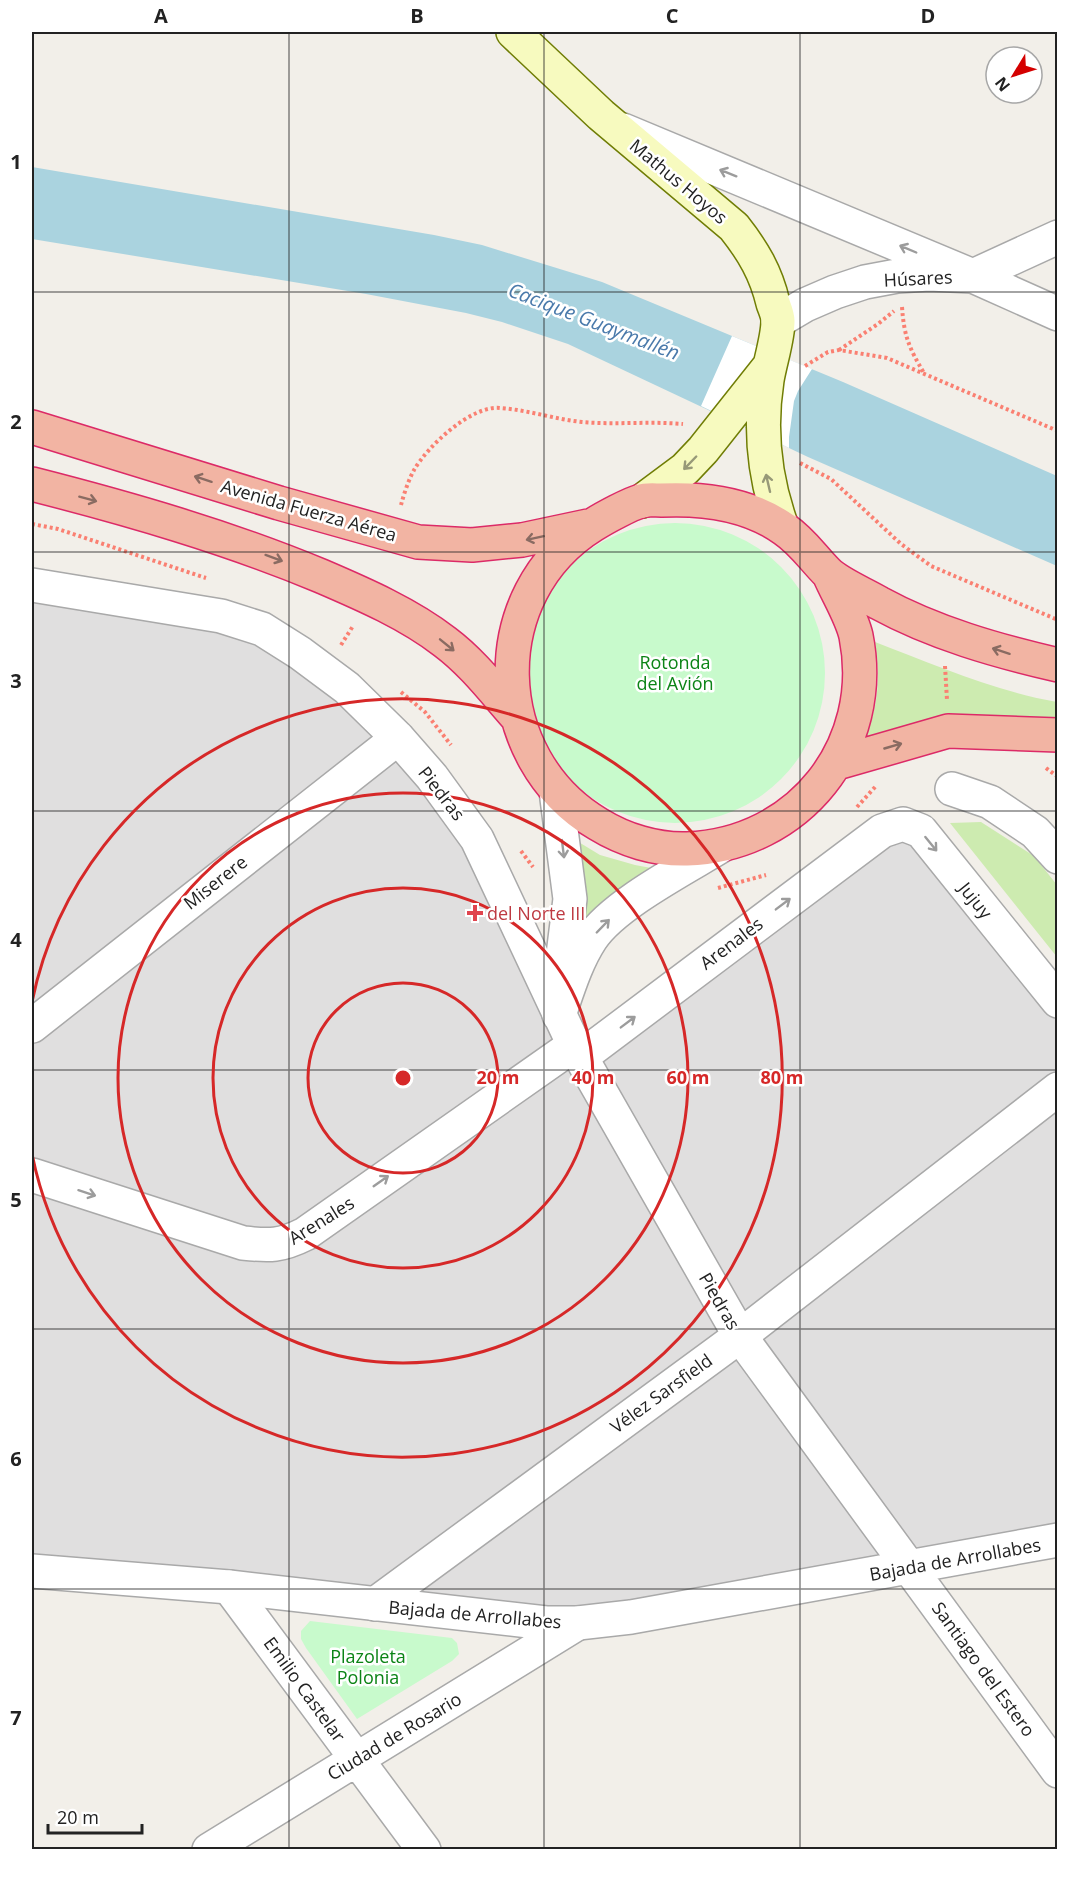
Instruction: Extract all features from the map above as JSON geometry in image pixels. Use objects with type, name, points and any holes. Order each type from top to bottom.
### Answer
[{"type":"highway","name":"Avenida Fuerza Aérea","points":[[32,427],[279,503],[418,542],[472,545],[522,540],[592,525]]},
{"type":"highway","points":[[32,484],[203,532],[377,600],[445,641],[478,672],[517,717]]},
{"type":"highway","points":[[691,499],[738,507],[782,527],[809,551],[829,574],[856,633],[861,678],[854,722],[837,763],[802,805],[764,831],[721,846],[685,849],[649,845],[614,834],[583,815],[556,791],[532,757],[517,717],[511,681],[513,644],[523,609],[546,569],[563,548],[592,525],[642,501],[691,499]]},
{"type":"highway","points":[[829,574],[885,606],[943,632],[1011,654],[1058,664]]},
{"type":"highway","points":[[837,763],[948,731],[1058,735]]},
{"type":"main road","name":"Mathus Hoyos","points":[[513,32],[614,126],[734,227],[763,270],[773,347],[763,407],[762,436],[766,474],[772,501],[782,527]]},
{"type":"main road","points":[[642,501],[685,470],[703,450],[728,418],[773,347]]},
{"type":"street","points":[[614,126],[973,276],[1058,314]]},
{"type":"street","name":"Húsares","points":[[773,347],[805,305],[835,292],[865,282],[897,276],[929,274],[973,276],[1058,237]]},
{"type":"street","name":"Piedras","points":[[32,585],[221,616],[262,629],[300,653],[347,688],[398,738],[432,777],[477,839],[557,1012],[740,1336],[911,1568]]},
{"type":"street","name":"Miserere","points":[[32,1026],[398,738]]},
{"type":"street","points":[[952,789],[990,802],[1035,832],[1058,857]]},
{"type":"street","points":[[556,791],[570,899],[557,1012]]},
{"type":"street","name":"Jujuy","points":[[882,831],[903,824],[921,831],[1058,1001]]},
{"type":"street","name":"Arenales","points":[[32,1175],[243,1243],[286,1244],[305,1234],[578,1051],[882,831]]},
{"type":"street","points":[[557,1012],[592,937],[614,915],[721,846]]},
{"type":"street","name":"Vélez Sarsfield","points":[[375,1604],[740,1336],[1058,1089]]},
{"type":"street","name":"Bajada de Arrollabes","points":[[32,1571],[229,1587],[546,1623],[578,1623],[631,1617],[1058,1540]]},
{"type":"street","name":"Santiago del Estero","points":[[911,1568],[1058,1771]]},
{"type":"street","name":"Emilio Castelar","points":[[229,1587],[424,1850]]},
{"type":"street","name":"Ciudad de Rosario","points":[[209,1850],[578,1623]]},
{"type":"path","points":[[838,350],[878,324],[901,305],[904,332],[912,354],[924,373]]},
{"type":"path","points":[[804,366],[828,352],[838,350],[887,358],[1058,431]]},
{"type":"path","points":[[943,632],[948,731]]},
{"type":"path","points":[[1044,766],[1058,777]]},
{"type":"shaded area","points":[[32,585],[262,629],[432,777],[574,1045],[903,824],[1057,1001],[1057,1540],[631,1617],[32,1571]]},
{"type":"green space","name":"Rotonda del Avión","points":[[690,523],[719,529],[746,540],[770,557],[791,578],[800,589],[814,615],[823,644],[825,673],[823,702],[808,744],[791,768],[770,789],[746,806],[719,817],[690,823],[660,823],[631,817],[604,806],[580,789],[550,757],[536,731],[527,702],[525,658],[531,629],[542,602],[559,578],[591,548],[617,534],[646,525]]},
{"type":"green space","points":[[875,642],[1011,692],[1057,702],[1057,718],[948,718],[866,737],[877,690],[878,667]]},
{"type":"green space","points":[[981,822],[1034,856],[1057,885],[1057,957],[950,823]]},
{"type":"green space","points":[[572,838],[600,855],[662,870],[584,921]]},
{"type":"green space","name":"Plazoleta Polonia","points":[[310,1621],[452,1638],[457,1643],[459,1654],[452,1661],[357,1719],[301,1639],[301,1631]]},
{"type":"water","name":"Cacique Guaymallén","points":[[32,167],[434,235],[482,245],[602,282],[843,382],[1057,476],[1057,566],[808,457],[568,344],[502,322],[366,294],[32,239]]},
{"type":"pier","points":[[732,336],[812,369],[794,401],[789,448],[701,406]]},
{"type":"place","name":"del Norte III","points":[[475,913]]}]
